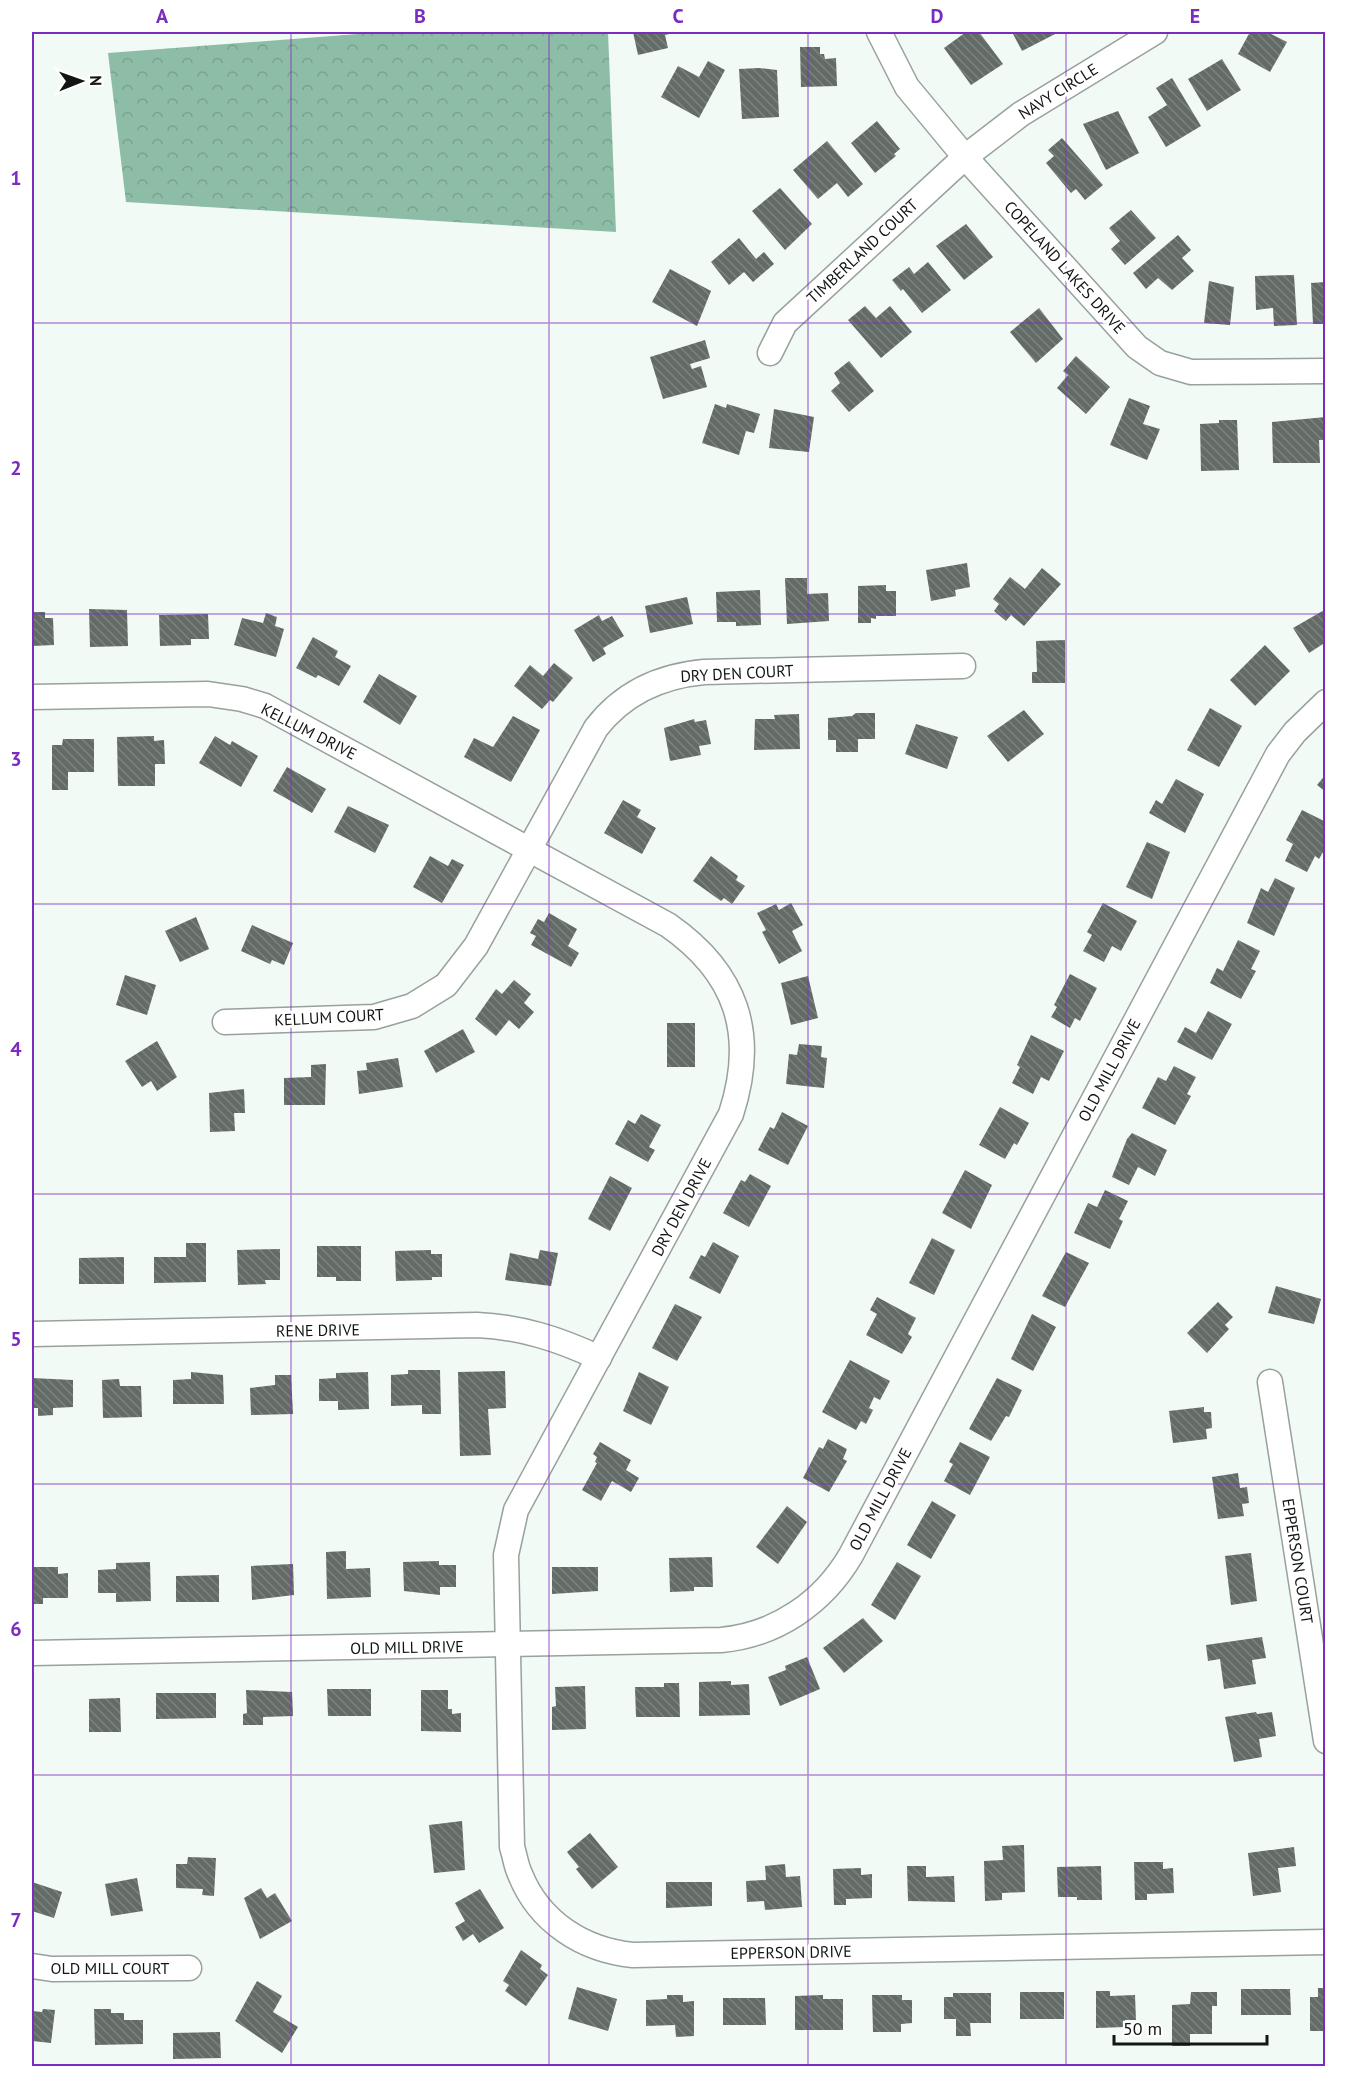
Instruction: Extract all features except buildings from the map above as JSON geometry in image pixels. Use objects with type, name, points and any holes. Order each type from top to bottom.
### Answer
[{"type":"street","name":"COPELAND LAKES DRIVE","points":[[879,32],[907,87],[965,157],[1137,347],[1160,363],[1191,372],[1326,371]]},
{"type":"street","name":"NAVY CIRCLE","points":[[965,157],[1021,114],[1155,32]]},
{"type":"street","name":"TIMBERLAND COURT","points":[[770,353],[785,322],[965,157]]},
{"type":"street","name":"DRY DEN COURT","points":[[529,850],[596,728],[623,701],[648,686],[675,676],[704,672],[963,666]]},
{"type":"street","name":"KELLUM DRIVE","points":[[32,698],[208,694],[250,701],[280,713],[529,850]]},
{"type":"street","name":"OLD MILL DRIVE","points":[[32,1653],[730,1639],[758,1633],[801,1611],[830,1586],[851,1555],[1278,754],[1295,732],[1326,702]]},
{"type":"street","name":"KELLUM COURT","points":[[225,1022],[365,1019],[394,1013],[422,1002],[446,985],[466,963],[529,850]]},
{"type":"street","name":"DRY DEN DRIVE","points":[[508,1645],[506,1555],[516,1510],[731,1114],[743,1068],[742,1040],[730,994],[716,970],[691,942],[668,925],[529,850]]},
{"type":"street","name":"RENE DRIVE","points":[[32,1334],[477,1325],[533,1332],[579,1348],[599,1358]]},
{"type":"street","name":"EPPERSON COURT","points":[[1270,1382],[1326,1741]]},
{"type":"street","name":"EPPERSON DRIVE","points":[[508,1645],[510,1828],[516,1866],[540,1908],[561,1928],[595,1947],[642,1955],[1326,1942]]},
{"type":"street","name":"OLD MILL COURT","points":[[32,1966],[52,1969],[189,1968]]},
{"type":"green space","points":[[384,32],[608,32],[616,232],[126,202],[108,53]]}]
